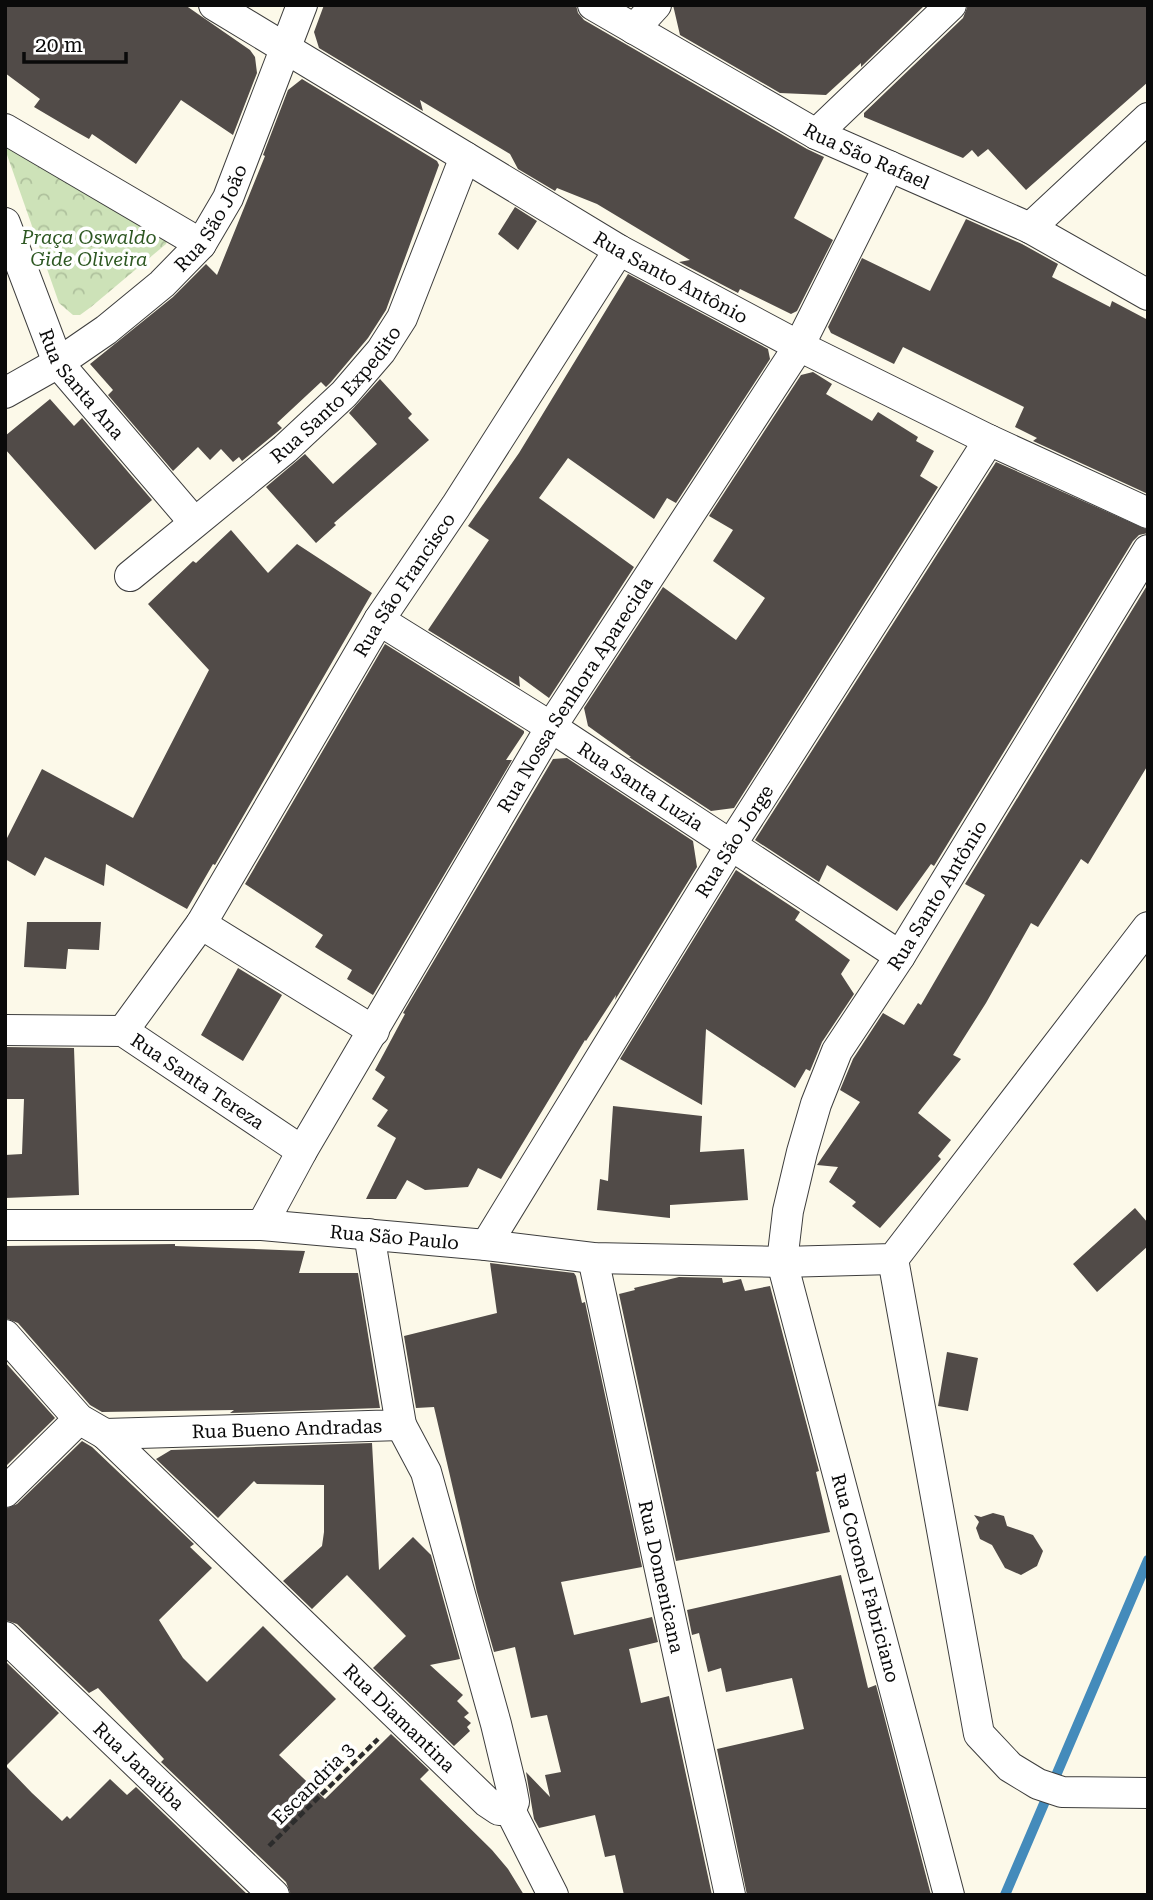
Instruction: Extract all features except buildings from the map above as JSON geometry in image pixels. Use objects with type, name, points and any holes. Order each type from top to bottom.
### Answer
[{"type":"street","name":"Rua Santo Antônio","points":[[214,5],[619,250],[799,346],[989,440],[1148,513]]},
{"type":"street","name":"Rua São João","points":[[5,393],[58,363],[106,330],[162,284],[201,244],[228,198],[302,5]]},
{"type":"street","name":"Rua São Rafael","points":[[593,5],[817,134],[1030,228],[1148,295]]},
{"type":"street","points":[[635,29],[656,5]]},
{"type":"street","points":[[817,134],[951,5]]},
{"type":"street","points":[[1030,228],[1148,118]]},
{"type":"street","points":[[5,129],[201,244]]},
{"type":"street","name":"Rua Santo Expedito","points":[[130,576],[285,449],[344,394],[381,351],[402,318],[465,158]]},
{"type":"street","name":"Rua Nossa Senhora Aparecida","points":[[262,1224],[302,1151],[551,727],[799,346],[889,166]]},
{"type":"street","name":"Rua Santa Ana","points":[[5,223],[58,363],[194,522]]},
{"type":"street","name":"Rua São Francisco","points":[[123,1031],[201,924],[379,620],[456,506],[619,250]]},
{"type":"street","name":"Rua São Jorge","points":[[486,1245],[731,845],[989,440]]},
{"type":"street","name":"Rua Santo Antônio","points":[[782,1262],[788,1211],[816,1104],[836,1051],[900,956],[1148,550]]},
{"type":"street","name":"Rua Santa Luzia","points":[[379,620],[551,727],[900,956]]},
{"type":"street","points":[[201,924],[374,1031]]},
{"type":"street","points":[[1148,927],[894,1259],[979,1734],[1010,1767],[1050,1788],[1148,1793]]},
{"type":"street","name":"Rua Santa Tereza","points":[[5,1030],[123,1031],[302,1151]]},
{"type":"street","name":"Rua São Paulo","points":[[5,1225],[262,1224],[593,1258],[782,1262],[894,1259]]},
{"type":"street","name":"Rua Bueno Andradas","points":[[105,1434],[401,1425],[369,1234]]},
{"type":"street","name":"Rua Domenicana","points":[[593,1258],[730,1895]]},
{"type":"street","name":"Rua Coronel Fabriciano","points":[[782,1262],[949,1895]]},
{"type":"street","name":"Rua Diamantina","points":[[5,1335],[79,1419],[105,1434],[399,1720],[487,1802],[499,1810],[510,1810]]},
{"type":"street","points":[[5,1492],[79,1419]]},
{"type":"street","points":[[401,1425],[426,1472],[461,1593],[511,1786],[514,1802],[510,1810],[553,1895]]},
{"type":"street","name":"Rua Janaúba","points":[[5,1637],[274,1895]]},
{"type":"path","name":"Escandria 3","points":[[245,1866],[399,1720]]},
{"type":"green space","name":"Praça Oswaldo Gide Oliveira","points":[[5,142],[167,241],[166,244],[91,307],[80,315],[73,315],[59,303],[5,149]]},
{"type":"waterway","points":[[1005,1895],[1148,1560]]}]
